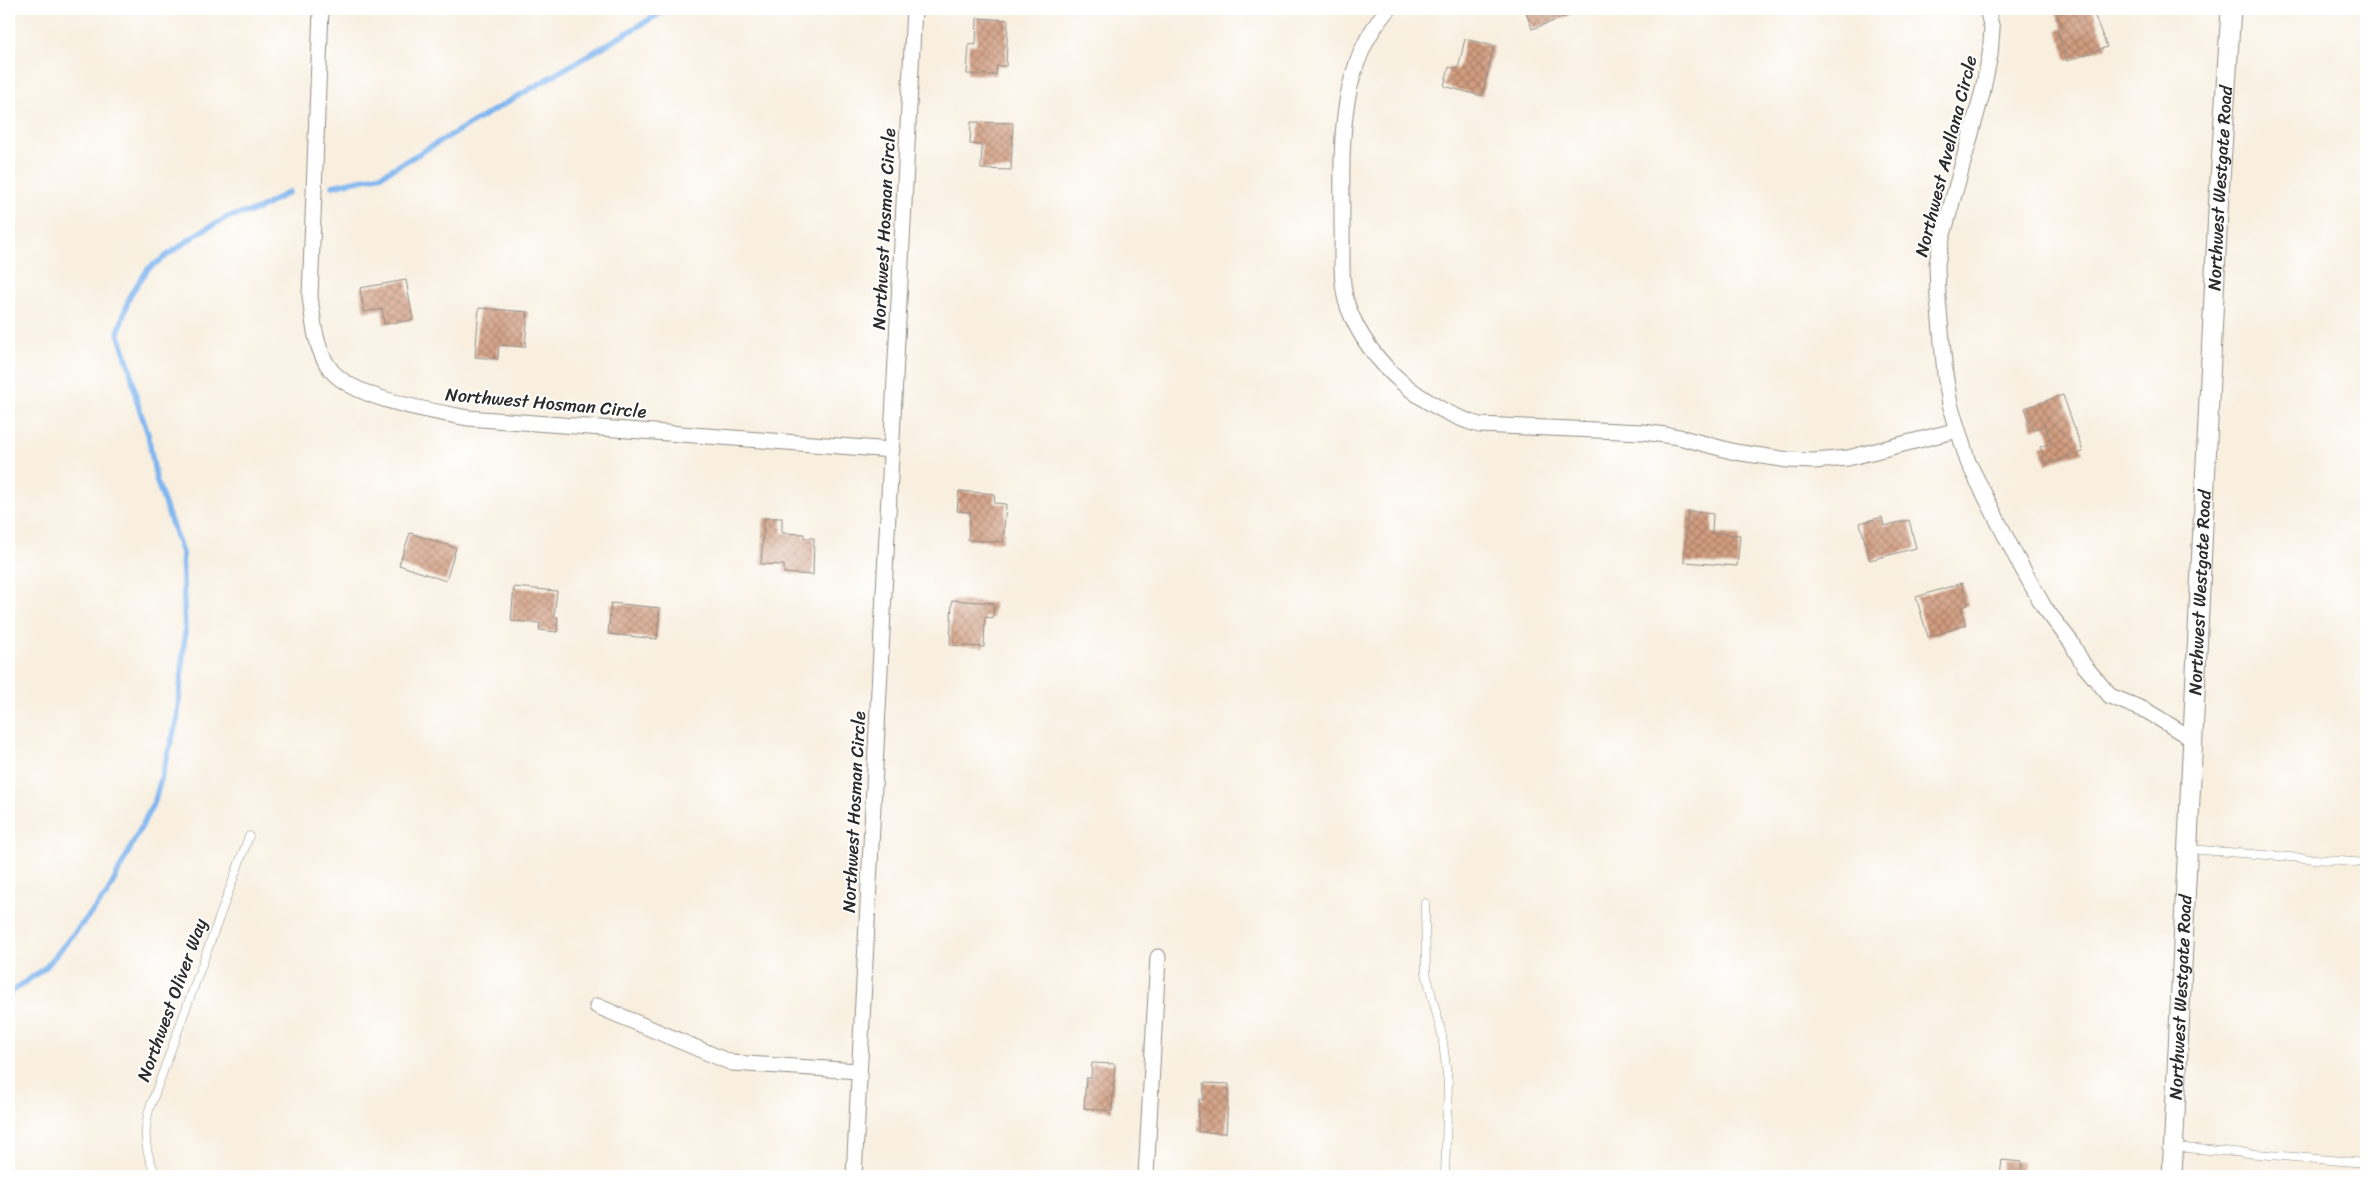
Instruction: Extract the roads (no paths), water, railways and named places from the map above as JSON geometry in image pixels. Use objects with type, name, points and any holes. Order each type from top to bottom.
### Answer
[{"type":"street","name":"Northwest Hosman Circle","points":[[321,9],[310,296],[315,336],[331,370],[352,386],[378,396],[411,407],[468,418],[892,450]]},
{"type":"street","name":"Northwest Hosman Circle","points":[[854,1176],[914,9]]},
{"type":"street","points":[[1388,9],[1379,20],[1357,58],[1345,101],[1342,154],[1343,282],[1348,307],[1364,339],[1388,370],[1419,396],[1454,417],[1479,425],[1644,432],[1679,437],[1735,452],[1788,460],[1814,461],[1848,458],[1958,430]]},
{"type":"street","name":"Northwest Avellana Circle","points":[[1987,9],[1992,29],[1990,55],[1982,94],[1941,242],[1937,264],[1944,374],[1950,404],[1968,462],[2016,557],[2044,607],[2071,642],[2083,664],[2110,696],[2147,710],[2192,739]]},
{"type":"street","name":"Northwest Westgate Road","points":[[2172,1176],[2218,211],[2230,9]]},
{"type":"street","points":[[1146,1176],[1158,957]]},
{"type":"street","points":[[598,1006],[732,1063],[860,1071]]},
{"type":"lane","name":"Northwest Oliver Way","points":[[157,1176],[145,1144],[145,1122],[148,1110],[249,836]]},
{"type":"lane","points":[[2187,849],[2366,863]]},
{"type":"lane","points":[[1425,904],[1426,973],[1442,1035],[1448,1083],[1445,1176]]},
{"type":"lane","points":[[2173,1147],[2366,1163]]},
{"type":"waterway","points":[[333,186],[382,175],[668,9]]},
{"type":"waterway","points":[[9,994],[46,967],[107,894],[155,800],[177,721],[185,633],[182,553],[156,479],[148,434],[137,402],[130,368],[118,333],[130,295],[148,269],[200,232],[228,217],[257,210],[289,192]]}]
